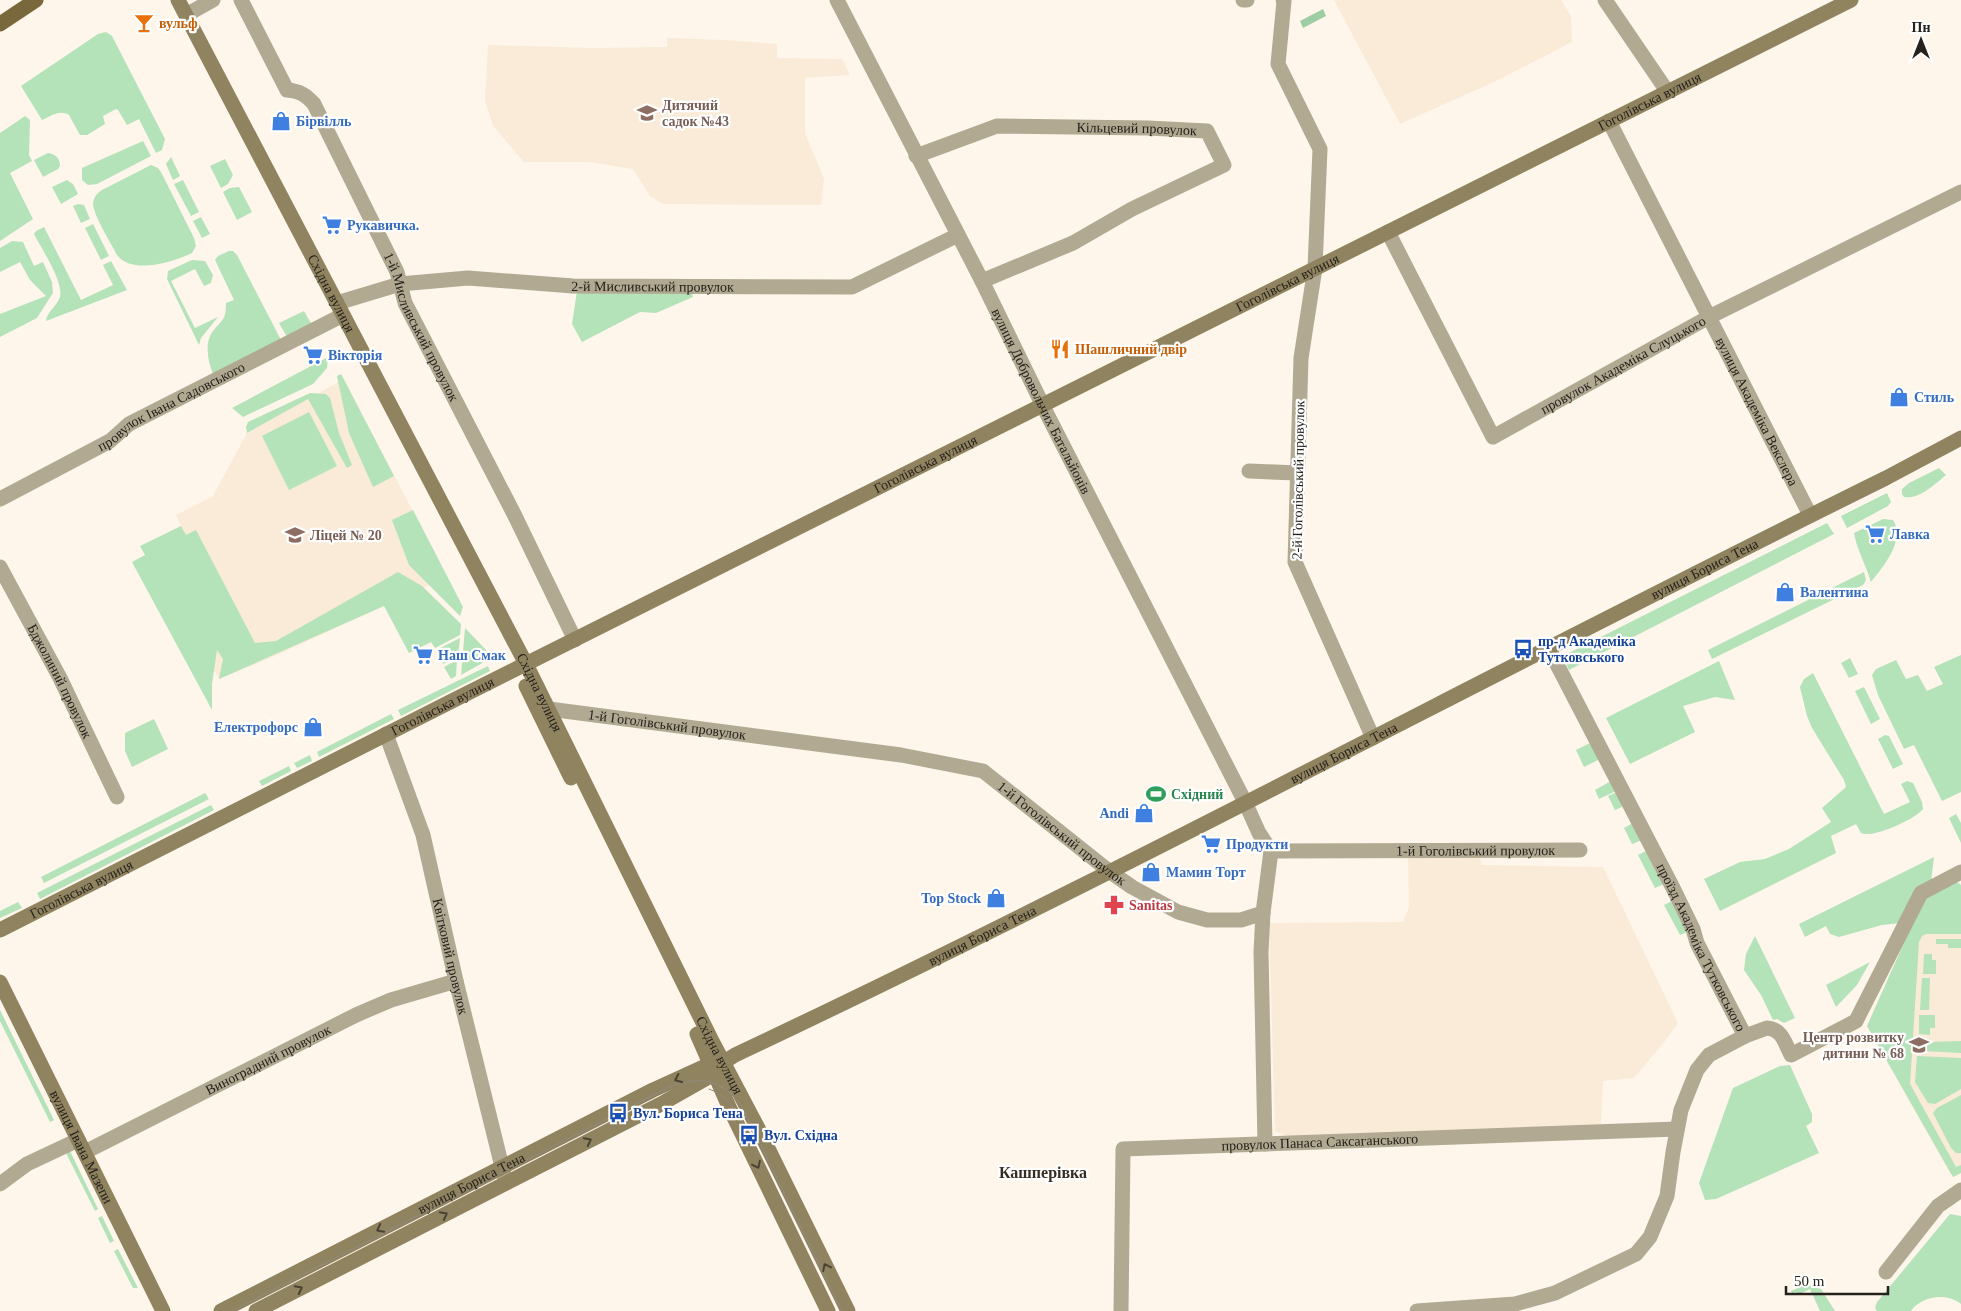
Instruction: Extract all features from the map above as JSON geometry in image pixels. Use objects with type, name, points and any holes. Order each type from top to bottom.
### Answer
[{"type":"main road","points":[[0,13],[19,0]]},
{"type":"main road","points":[[0,24],[36,0]]},
{"type":"street","name":"Східна вулиця","points":[[168,0],[338,312]]},
{"type":"street","name":"Східна вулиця","points":[[178,0],[522,667],[703,1045],[759,1130],[848,1311]]},
{"type":"street","points":[[186,15],[213,0]]},
{"type":"street","name":"1-й Мисливський провулок","points":[[241,0],[288,90],[296,90],[304,94],[314,104],[397,272],[405,303],[514,514],[575,640]]},
{"type":"street","name":"вулиця Добровольчих Батальйонів","points":[[837,0],[982,281],[1042,404],[1259,833],[1271,851]]},
{"type":"street","name":"2-й Гоголівський провулок","points":[[1283,0],[1278,64],[1320,149],[1315,268],[1301,358],[1294,562],[1373,738]]},
{"type":"street","points":[[1605,0],[1667,91]]},
{"type":"street","name":"Гоголівська вулиця","points":[[0,930],[1843,2]]},
{"type":"street","name":"вулиця Академіка Векслера","points":[[1609,121],[1810,516]]},
{"type":"street","name":"Кільцевий провулок","points":[[916,156],[997,126],[1207,130],[1224,165],[1132,209],[1073,243],[982,281]]},
{"type":"street","name":"провулок Академіка Слуцького","points":[[1388,232],[1493,437],[1709,317],[1961,192]]},
{"type":"street","name":"2-й Мисливський провулок","points":[[338,312],[400,284],[468,278],[573,286],[852,287],[958,235]]},
{"type":"street","name":"провулок Івана Садовського","points":[[0,499],[110,441],[129,424],[338,312]]},
{"type":"street","name":"вулиця Бориса Тена","points":[[221,1311],[654,1090],[716,1066],[858,997],[1549,649],[1961,438]]},
{"type":"street","points":[[1249,471],[1297,473]]},
{"type":"street","name":"Бджолиний провулок","points":[[0,567],[60,678],[117,798]]},
{"type":"street","name":"проїзд Академіка Тутковського","points":[[1549,649],[1673,888],[1693,928],[1697,943],[1745,1036],[1767,1028],[1774,1029],[1783,1038],[1791,1055],[1856,1021],[1921,893],[1961,872]]},
{"type":"street","name":"Східна вулиця","points":[[522,667],[549,710],[716,1066],[730,1109],[828,1311]]},
{"type":"street","name":"1-й Гоголівський провулок","points":[[549,710],[901,755],[983,771],[1109,871],[1132,887],[1178,912],[1207,920],[1241,920],[1262,913]]},
{"type":"street","name":"Квітковий провулок","points":[[386,734],[423,835],[456,981],[506,1183]]},
{"type":"street","name":"1-й Гоголівський провулок","points":[[1271,851],[1580,850]]},
{"type":"street","points":[[1265,1144],[1261,952],[1262,913],[1271,851]]},
{"type":"street","name":"Виноградний провулок","points":[[0,1184],[27,1164],[81,1146],[356,1015],[391,1000],[456,981]]},
{"type":"street","name":"вулиця Івана Мазепи","points":[[0,982],[163,1311]]},
{"type":"street","points":[[1417,1311],[1515,1304],[1555,1293],[1636,1254],[1650,1237],[1667,1196],[1677,1129],[1687,1092],[1702,1061],[1709,1055],[1745,1036]]},
{"type":"street","name":"вулиця Бориса Тена","points":[[256,1311],[660,1104],[716,1066]]},
{"type":"street","name":"провулок Панаса Саксаганського","points":[[1121,1311],[1123,1149],[1677,1129]]},
{"type":"street","points":[[1886,1272],[1938,1206],[1961,1190]]},
{"type":"shaded area","points":[[1334,0],[1561,0],[1571,16],[1572,42],[1496,81],[1400,124]]},
{"type":"shaded area","name":"Дитячий садок №43","points":[[667,38],[777,44],[777,58],[842,59],[850,75],[805,78],[805,133],[824,179],[821,205],[663,204],[650,196],[633,169],[590,162],[524,162],[493,126],[485,100],[488,45],[593,48],[667,47]]},
{"type":"shaded area","name":"Ліцей № 20","points":[[344,379],[447,577],[277,655],[219,679],[148,544],[181,526],[176,515],[213,496],[247,433]]},
{"type":"shaded area","points":[[1479,856],[1482,865],[1603,867],[1678,1023],[1665,1041],[1634,1078],[1603,1081],[1601,1125],[1288,1137],[1275,1131],[1269,923],[1403,922],[1409,907],[1408,857]]},
{"type":"shaded area","name":"Центр розвитку дитини № 68","points":[[1961,901],[1961,1170],[1951,1175],[1867,1026],[1912,933]]},
{"type":"green space","points":[[1323,9],[1326,16],[1303,28],[1300,21]]},
{"type":"green space","points":[[106,32],[112,36],[165,139],[162,150],[156,153],[139,119],[127,125],[116,109],[103,116],[105,124],[87,135],[80,135],[66,113],[56,114],[42,120],[21,86],[98,34]]},
{"type":"green space","points":[[25,116],[30,120],[29,155],[32,161],[10,173],[33,219],[0,241],[0,133]]},
{"type":"green space","points":[[143,141],[151,156],[97,184],[88,185],[82,180],[82,168]]},
{"type":"green space","points":[[48,153],[57,157],[60,166],[43,177],[34,160]]},
{"type":"green space","points":[[171,157],[180,176],[173,180],[166,164]]},
{"type":"green space","points":[[225,159],[233,175],[228,184],[221,188],[210,166]]},
{"type":"green space","points":[[151,165],[158,168],[161,172],[194,238],[196,246],[192,253],[175,260],[143,266],[124,261],[117,255],[99,222],[93,203],[96,195],[102,190]]},
{"type":"green space","points":[[67,180],[73,184],[78,194],[61,204],[52,187]]},
{"type":"green space","points":[[183,180],[199,212],[191,216],[174,184]]},
{"type":"green space","points":[[239,187],[252,212],[237,220],[223,192],[230,188]]},
{"type":"green space","points":[[78,204],[84,205],[90,219],[81,223],[73,206]]},
{"type":"green space","points":[[201,217],[210,234],[202,238],[193,221]]},
{"type":"green space","points":[[93,224],[109,256],[101,260],[85,228]]},
{"type":"green space","points":[[44,227],[81,300],[113,285],[103,265],[111,261],[127,290],[46,321],[48,314],[59,300],[60,291],[55,274],[34,234]]},
{"type":"green space","points":[[12,241],[23,242],[34,266],[43,262],[52,282],[53,293],[37,318],[0,337],[0,314],[46,296],[30,280],[20,262],[0,272],[0,248]]},
{"type":"green space","points":[[233,251],[237,255],[281,340],[213,374],[208,358],[208,341],[225,316],[226,303],[234,300],[215,260],[218,256]]},
{"type":"green space","points":[[192,260],[205,261],[213,275],[211,283],[204,286],[195,269],[171,281],[195,328],[218,317],[201,338],[199,345],[167,279],[168,271]]},
{"type":"green space","points":[[577,291],[691,291],[693,297],[656,313],[640,312],[582,342],[572,324]]},
{"type":"green space","points":[[304,311],[312,325],[287,337],[279,323]]},
{"type":"green space","points":[[328,357],[327,368],[313,384],[243,417],[232,408]]},
{"type":"green space","points":[[341,374],[394,476],[373,487],[349,433],[337,376]]},
{"type":"green space","points":[[310,393],[326,394],[330,398],[339,433],[352,465],[347,468],[308,399],[247,433],[246,427],[248,422]]},
{"type":"green space","points":[[309,412],[337,466],[289,490],[262,436]]},
{"type":"green space","points":[[1939,468],[1946,475],[1937,483],[1921,494],[1904,497],[1902,489],[1909,483]]},
{"type":"green space","points":[[1887,493],[1891,502],[1888,506],[1847,528],[1841,516]]},
{"type":"green space","points":[[413,510],[463,607],[460,616],[409,565],[392,520]]},
{"type":"green space","points":[[1883,519],[1893,520],[1897,536],[1887,561],[1871,582],[1854,533]]},
{"type":"green space","points":[[1827,523],[1834,534],[1569,670],[1564,659],[1567,654]]},
{"type":"green space","points":[[181,526],[186,535],[196,530],[255,643],[276,641],[398,572],[422,586],[461,624],[460,635],[435,648],[431,642],[409,653],[384,606],[219,679],[223,659],[217,650],[212,684],[212,710],[132,562],[145,555],[140,546]]},
{"type":"green space","points":[[1864,572],[1866,580],[1863,585],[1712,659],[1708,650]]},
{"type":"green space","points":[[465,628],[489,655],[486,661],[461,675]]},
{"type":"green space","points":[[460,638],[458,657],[443,664],[436,650]]},
{"type":"green space","points":[[1961,655],[1961,792],[1942,801],[1914,745],[1904,749],[1878,695],[1872,675],[1876,669],[1896,660],[1906,679],[1918,675],[1927,691],[1943,684],[1934,667]]},
{"type":"green space","points":[[1850,658],[1858,674],[1849,678],[1841,663]]},
{"type":"green space","points":[[457,660],[456,676],[451,679],[444,667]]},
{"type":"green space","points":[[1719,661],[1735,700],[1715,697],[1683,706],[1695,732],[1630,764],[1606,718]]},
{"type":"green space","points":[[488,666],[490,671],[401,716],[398,710]]},
{"type":"green space","points":[[1813,673],[1884,814],[1910,802],[1901,784],[1907,781],[1913,783],[1922,802],[1923,809],[1912,818],[1884,831],[1867,834],[1861,833],[1856,824],[1831,836],[1836,853],[1720,911],[1704,879],[1740,862],[1765,859],[1789,849],[1831,822],[1822,808],[1846,787],[1844,780],[1812,728],[1807,716],[1800,687],[1804,679]]},
{"type":"green space","points":[[1864,687],[1880,719],[1871,724],[1855,691]]},
{"type":"green space","points":[[391,714],[394,719],[319,757],[317,752]]},
{"type":"green space","points":[[154,719],[168,749],[132,767],[125,751],[125,733]]},
{"type":"green space","points":[[1885,735],[1889,736],[1903,764],[1893,769],[1878,739]]},
{"type":"green space","points":[[1592,742],[1600,759],[1584,767],[1576,750]]},
{"type":"green space","points":[[310,755],[312,761],[297,768],[294,763]]},
{"type":"green space","points":[[289,766],[291,771],[262,786],[259,781]]},
{"type":"green space","points":[[1611,781],[1616,791],[1599,799],[1595,790]]},
{"type":"green space","points":[[1617,792],[1624,806],[1615,810],[1608,796]]},
{"type":"green space","points":[[205,793],[209,799],[44,883],[41,877]]},
{"type":"green space","points":[[211,805],[214,810],[40,899],[37,893]]},
{"type":"green space","points":[[1956,814],[1961,823],[1961,843],[1949,818]]},
{"type":"green space","points":[[1633,823],[1642,840],[1632,844],[1624,828]]},
{"type":"green space","points":[[1648,850],[1664,884],[1655,888],[1638,855]]},
{"type":"green space","points":[[1934,857],[1931,882],[1900,923],[1882,925],[1839,937],[1830,934],[1826,926],[1805,937],[1799,924]]},
{"type":"green space","points":[[1957,882],[1961,885],[1961,934],[1926,934],[1922,936],[1919,942],[1910,1084],[1956,1167],[1961,1165],[1961,1173],[1953,1177],[1867,1026],[1923,900]]},
{"type":"green space","points":[[1672,901],[1687,932],[1680,935],[1664,905]]},
{"type":"green space","points":[[18,902],[22,908],[0,918],[0,911]]},
{"type":"green space","points":[[1755,936],[1795,1018],[1784,1023],[1777,1019],[1773,1020],[1761,995],[1744,970],[1746,954]]},
{"type":"green space","points":[[1936,939],[1961,939],[1961,948],[1948,948],[1948,944],[1936,944]]},
{"type":"green space","points":[[1924,954],[1932,954],[1932,960],[1936,960],[1936,974],[1923,974]]},
{"type":"green space","points":[[1870,962],[1857,985],[1836,1007],[1826,985]]},
{"type":"green space","points":[[1922,978],[1930,978],[1929,1010],[1920,1010]]},
{"type":"green space","points":[[0,1010],[54,1120],[50,1122],[0,1021]]},
{"type":"green space","points":[[1919,1015],[1935,1015],[1935,1028],[1930,1028],[1930,1035],[1919,1034]]},
{"type":"green space","points":[[1918,1038],[1930,1039],[1931,1042],[1961,1041],[1961,1053],[1924,1051],[1918,1044]]},
{"type":"green space","points":[[1917,1056],[1961,1058],[1961,1089],[1935,1104],[1928,1103],[1915,1082]]},
{"type":"green space","points":[[1790,1065],[1812,1114],[1812,1122],[1806,1126],[1819,1153],[1716,1199],[1705,1200],[1699,1183],[1733,1088],[1780,1066]]},
{"type":"green space","points":[[1961,1095],[1961,1153],[1956,1153],[1951,1148],[1933,1113],[1937,1108]]},
{"type":"green space","points":[[70,1151],[98,1209],[95,1211],[66,1153]]},
{"type":"green space","points":[[1950,1214],[1961,1216],[1961,1304],[1949,1298],[1934,1297],[1921,1302],[1911,1311],[1877,1311],[1875,1308],[1877,1302]]},
{"type":"green space","points":[[102,1216],[114,1241],[110,1243],[98,1218]]},
{"type":"green space","points":[[118,1249],[138,1288],[133,1288],[114,1251]]},
{"type":"green space","points":[[1805,1285],[1821,1289],[1835,1311],[1820,1311],[1810,1289],[1798,1295],[1796,1292],[1792,1293],[1791,1291]]},
{"type":"tram line","points":[[232,1311],[669,1087],[691,1081],[710,1082],[719,1085],[727,1090],[742,1107],[842,1311]]},
{"type":"tram line","points":[[709,1089],[726,1099],[744,1126]]},
{"type":"place","name":"вульф","points":[[144,23]]},
{"type":"place","name":"Дитячий садок №43","points":[[647,113]]},
{"type":"place","name":"Бірвілль","points":[[281,121]]},
{"type":"place","name":"Рукавичка.","points":[[332,225]]},
{"type":"place","name":"Шашличний двір","points":[[1060,349]]},
{"type":"place","name":"Вікторія","points":[[313,355]]},
{"type":"place","name":"Стиль","points":[[1899,397]]},
{"type":"place","name":"Лавка","points":[[1875,534]]},
{"type":"place","name":"Ліцей № 20","points":[[295,535]]},
{"type":"place","name":"Валентина","points":[[1785,592]]},
{"type":"place","name":"пр-д Академіка Тутковського","points":[[1523,649]]},
{"type":"place","name":"Наш Смак","points":[[423,655]]},
{"type":"place","name":"Електрофорс","points":[[313,727]]},
{"type":"place","name":"Східний","points":[[1156,794]]},
{"type":"place","name":"Andi","points":[[1144,813]]},
{"type":"place","name":"Продукти","points":[[1211,844]]},
{"type":"place","name":"Мамин Торт","points":[[1151,872]]},
{"type":"place","name":"Top Stock","points":[[996,898]]},
{"type":"place","name":"Sanitas","points":[[1114,905]]},
{"type":"place","name":"Центр розвитку дитини № 68","points":[[1919,1045]]},
{"type":"place","name":"Вул. Бориса Тена","points":[[618,1113]]},
{"type":"place","name":"Вул. Східна","points":[[749,1135]]},
{"type":"district","name":"Кашперівка","points":[[1043,1172]]}]
